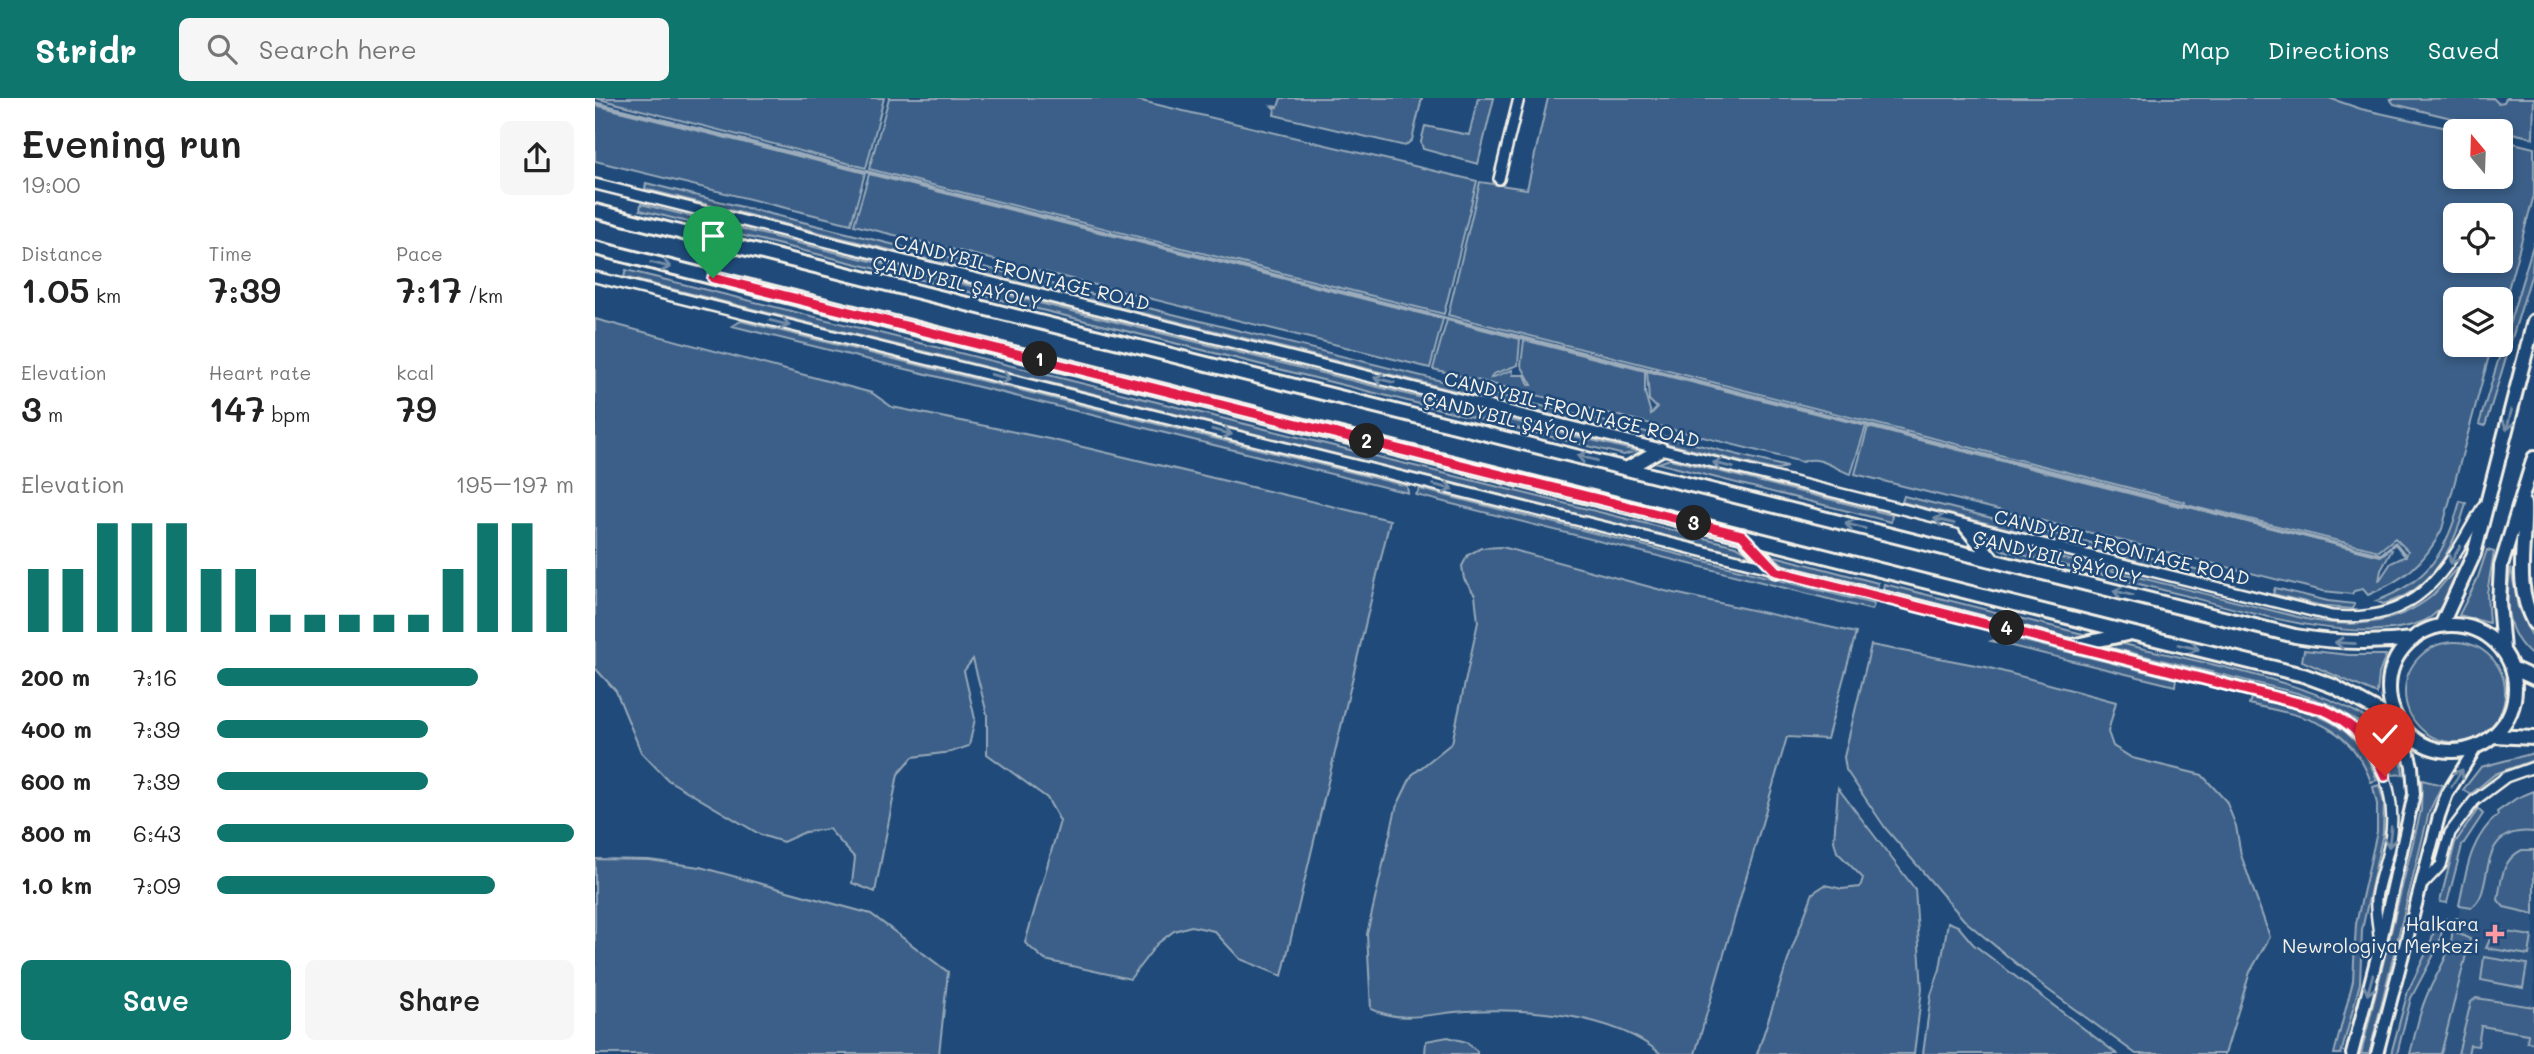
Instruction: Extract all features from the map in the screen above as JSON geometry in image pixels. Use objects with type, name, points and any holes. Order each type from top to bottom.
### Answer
[{"type":"main road","name":"ÇANDYBIL ŞAÝOLY","points":[[595,211],[2295,636],[2352,643],[2413,639]]},
{"type":"main road","points":[[595,248],[2304,675],[2333,686],[2400,725],[2421,743],[2444,751],[2476,747],[2494,736],[2506,721],[2513,704],[2515,686],[2512,668],[2503,651],[2491,638],[2459,625],[2441,626],[2413,639],[2400,652],[2392,668],[2389,696],[2400,725]]},
{"type":"main road","points":[[2441,626],[2470,566],[2534,321]]},
{"type":"main road","points":[[1627,468],[1661,449]]},
{"type":"main road","points":[[2503,651],[2499,602],[2501,566],[2509,533],[2524,498],[2534,458]]},
{"type":"main road","points":[[2524,498],[2525,526],[2520,571],[2526,605],[2534,623]]},
{"type":"main road","points":[[1966,527],[1993,561]]},
{"type":"main road","points":[[1742,535],[1776,571]]},
{"type":"main road","points":[[2076,645],[2131,633]]},
{"type":"main road","points":[[2512,668],[2534,678]]},
{"type":"main road","points":[[2494,736],[2534,738]]},
{"type":"street","points":[[1499,179],[1519,98]]},
{"type":"street","name":"CANDYBIL FRONTAGE ROAD","points":[[595,184],[2318,613],[2361,617],[2400,606],[2433,584],[2453,560],[2489,496]]},
{"type":"street","points":[[595,277],[2076,645],[2304,703],[2333,713],[2351,724],[2377,757],[2390,795],[2390,841],[2376,899],[2380,945]]},
{"type":"street","points":[[2352,1054],[2414,794],[2412,766],[2400,725]]},
{"type":"street","points":[[2377,1054],[2443,803],[2476,747]]},
{"type":"street","points":[[2423,884],[2441,865],[2451,833],[2474,801],[2506,777],[2534,767]]},
{"type":"shaded area","points":[[595,98],[884,98],[866,168]]},
{"type":"shaded area","points":[[889,98],[1129,98],[1477,181],[1444,314],[869,169]]},
{"type":"shaded area","points":[[1281,98],[1422,98],[1412,140],[1405,146],[1274,115],[1275,109],[1272,106],[1278,107]]},
{"type":"shaded area","points":[[1478,98],[1494,98],[1478,164],[1423,149],[1421,142],[1425,126],[1469,135]]},
{"type":"shaded area","points":[[1548,98],[2329,98],[2361,109],[2443,127],[2443,189],[2513,189],[2513,143],[2534,148],[2534,195],[2513,271],[2513,203],[2443,203],[2443,273],[2513,273],[2509,287],[2443,287],[2443,357],[2489,357],[2442,529],[2428,552],[2412,570],[2368,595],[2363,589],[2352,594],[2323,591],[1855,474],[1868,427],[2183,507],[2185,502],[1448,315],[1480,182],[1527,189]],"holes":[[[2217,511],[2379,551],[2395,538],[2408,551],[2406,556],[2391,563],[2379,581],[2381,570],[2392,550],[2390,549],[2380,556],[2217,514]]]},
{"type":"shaded area","points":[[2493,98],[2498,103],[2504,102],[2506,98],[2534,98],[2533,138],[2513,133],[2513,119],[2455,119],[2394,104],[2390,99]]},
{"type":"shaded area","points":[[595,105],[865,173],[851,224],[595,161]]},
{"type":"shaded area","points":[[869,174],[1443,319],[1430,368],[854,225]]},
{"type":"shaded area","points":[[646,183],[1787,467],[1774,470],[645,189]]},
{"type":"shaded area","points":[[641,204],[1636,451],[1624,455],[640,210]]},
{"type":"shaded area","points":[[2534,242],[2532,273],[2513,335],[2513,311]]},
{"type":"shaded area","points":[[626,270],[1736,546],[1748,553],[1747,556],[624,277]]},
{"type":"shaded area","points":[[595,319],[872,393],[892,407],[1049,439],[1390,520],[1282,976],[1240,959],[1214,931],[1191,926],[1174,931],[1157,944],[1130,979],[1045,960],[1025,943],[1060,821],[1047,798],[987,754],[987,714],[973,659],[964,671],[975,719],[969,746],[951,752],[913,757],[898,774],[875,892],[852,883],[855,858],[829,829],[805,832],[783,842],[761,835],[668,780],[641,752],[616,691],[595,668]]},
{"type":"shaded area","points":[[1447,320],[1520,339],[1518,365],[1493,374],[1491,378],[1512,370],[1513,375],[1525,375],[1529,385],[1532,385],[1521,365],[1524,340],[1645,371],[1645,393],[1651,414],[1657,408],[1649,400],[1647,371],[1866,426],[1851,474],[1821,461],[1802,462],[1433,369]]},
{"type":"shaded area","points":[[741,321],[1407,486],[1408,493],[732,326]]},
{"type":"shaded area","points":[[2499,357],[2506,357],[2485,426],[2479,424]]},
{"type":"shaded area","points":[[1670,459],[1892,515],[1891,522],[1658,463]]},
{"type":"shaded area","points":[[1420,489],[1874,604],[1872,610],[1416,495]]},
{"type":"shaded area","points":[[1904,496],[2203,571],[2201,577],[1902,502]]},
{"type":"shaded area","points":[[2460,501],[2466,503],[2455,536],[2428,578],[2400,598],[2383,604],[2376,601],[2409,585],[2422,575],[2441,550]]},
{"type":"shaded area","points":[[1985,539],[2306,619],[2356,624],[2388,619],[2418,606],[2432,596],[2462,565],[2448,597],[2431,617],[2397,628],[2367,631],[2335,629],[2269,617],[2003,550]]},
{"type":"shaded area","points":[[1502,547],[1665,591],[1856,633],[1827,739],[1787,737],[1695,1054],[1661,1054],[1641,1040],[1619,1030],[1568,1016],[1541,1012],[1490,1010],[1406,1017],[1371,1009],[1367,934],[1396,808],[1412,775],[1452,743],[1478,622],[1475,595],[1464,579],[1462,566],[1468,555],[1481,548]]},
{"type":"shaded area","points":[[2487,550],[2494,552],[2487,593],[2489,623],[2459,615],[2477,580]]},
{"type":"shaded area","points":[[1771,555],[1878,583],[1877,588],[1784,565]]},
{"type":"shaded area","points":[[2511,568],[2518,608],[2534,640],[2534,657],[2517,638],[2509,617]]},
{"type":"shaded area","points":[[1884,584],[2088,636],[2071,638],[1883,590]]},
{"type":"shaded area","points":[[2275,588],[2328,601],[2355,604],[2353,609],[2327,607],[2273,594]]},
{"type":"shaded area","points":[[2004,636],[2176,679],[2175,686],[1991,641]]},
{"type":"shaded area","points":[[2455,642],[2474,646],[2490,657],[2501,673],[2505,692],[2501,711],[2490,727],[2474,738],[2455,742],[2436,738],[2420,727],[2409,711],[2405,692],[2409,673],[2420,657],[2436,646]]},
{"type":"shaded area","points":[[2123,644],[2269,679],[2345,707],[2374,724],[2394,743],[2400,754],[2403,774],[2393,775],[2372,737],[2357,721],[2332,705],[2297,693],[2100,645]]},
{"type":"shaded area","points":[[1871,645],[1986,667],[2116,702],[2108,732],[2113,746],[2132,758],[2202,775],[2226,801],[2236,826],[2241,855],[2270,937],[2250,972],[2225,1054],[2136,1054],[2047,989],[1964,920],[1886,829],[1846,770],[1844,757]]},
{"type":"shaded area","points":[[2304,650],[2349,655],[2386,655],[2379,674],[2377,694],[2302,661]]},
{"type":"shaded area","points":[[2251,698],[2311,713],[2343,730],[2368,759],[2377,780],[2371,782],[2351,746],[2337,734],[2306,718],[2249,704]]},
{"type":"shaded area","points":[[2534,753],[2534,760],[2495,774],[2471,794],[2463,790],[2481,767]]},
{"type":"shaded area","points":[[2422,780],[2442,785],[2429,812],[2369,1054],[2361,1054],[2421,810]]},
{"type":"shaded area","points":[[2379,785],[2384,803],[2383,833],[2362,930],[2360,983],[2341,1054],[2334,1054],[2353,981],[2356,924],[2377,832],[2377,804],[2373,787]]},
{"type":"shaded area","points":[[1838,788],[1915,889],[1922,989],[1914,1054],[1757,1054],[1813,893],[1825,885],[1842,889],[1860,887],[1863,878],[1837,852],[1834,841]]},
{"type":"shaded area","points":[[2534,791],[2534,832],[2515,833],[2502,839],[2489,861],[2479,899],[2472,907],[2459,905],[2471,856],[2481,834],[2498,815],[2497,812],[2517,798]]},
{"type":"shaded area","name":"Halkara Newrologiya Merkezi","points":[[2534,792],[2534,1054],[2426,1054],[2452,951],[2469,861]]},
{"type":"shaded area","points":[[2478,809],[2483,814],[2462,846],[2447,903],[2440,902],[2455,843]]},
{"type":"shaded area","points":[[2522,850],[2534,850],[2534,914],[2504,907],[2498,900],[2506,865]]},
{"type":"shaded area","points":[[595,859],[649,860],[700,867],[871,914],[948,972],[939,1054],[595,1054]]},
{"type":"shaded area","points":[[2457,918],[2463,922],[2457,933],[2470,939],[2441,1054],[2410,1054],[2423,1006],[2448,951],[2451,921]]},
{"type":"shaded area","points":[[2445,919],[2438,947],[2411,998],[2397,1054],[2391,1054],[2408,991],[2430,945],[2436,924]]},
{"type":"shaded area","points":[[1948,922],[1958,926],[1973,944],[2117,1054],[1923,1054],[1931,995],[1940,969]]},
{"type":"shaded area","points":[[2494,930],[2532,936],[2529,955],[2486,948]]},
{"type":"shaded area","points":[[2484,957],[2527,964],[2523,988],[2481,980]]},
{"type":"shaded area","points":[[2476,998],[2534,1007],[2534,1043],[2527,1042],[2528,1034],[2481,1026],[2478,1046],[2470,1045],[2468,1054],[2458,1054],[2471,1002]]},
{"type":"shaded area","points":[[1448,1037],[1466,1042],[1477,1054],[1425,1054],[1426,1041]]},
{"type":"waterway","points":[[595,103],[2381,555],[2395,543],[2404,554]]},
{"type":"place","name":"Halkara Newrologiya Merkezi","points":[[2495,934]]},
{"type":"route","points":[[713,278],[1742,535],[1776,571],[2322,709],[2351,724],[2369,744],[2385,776]]}]
